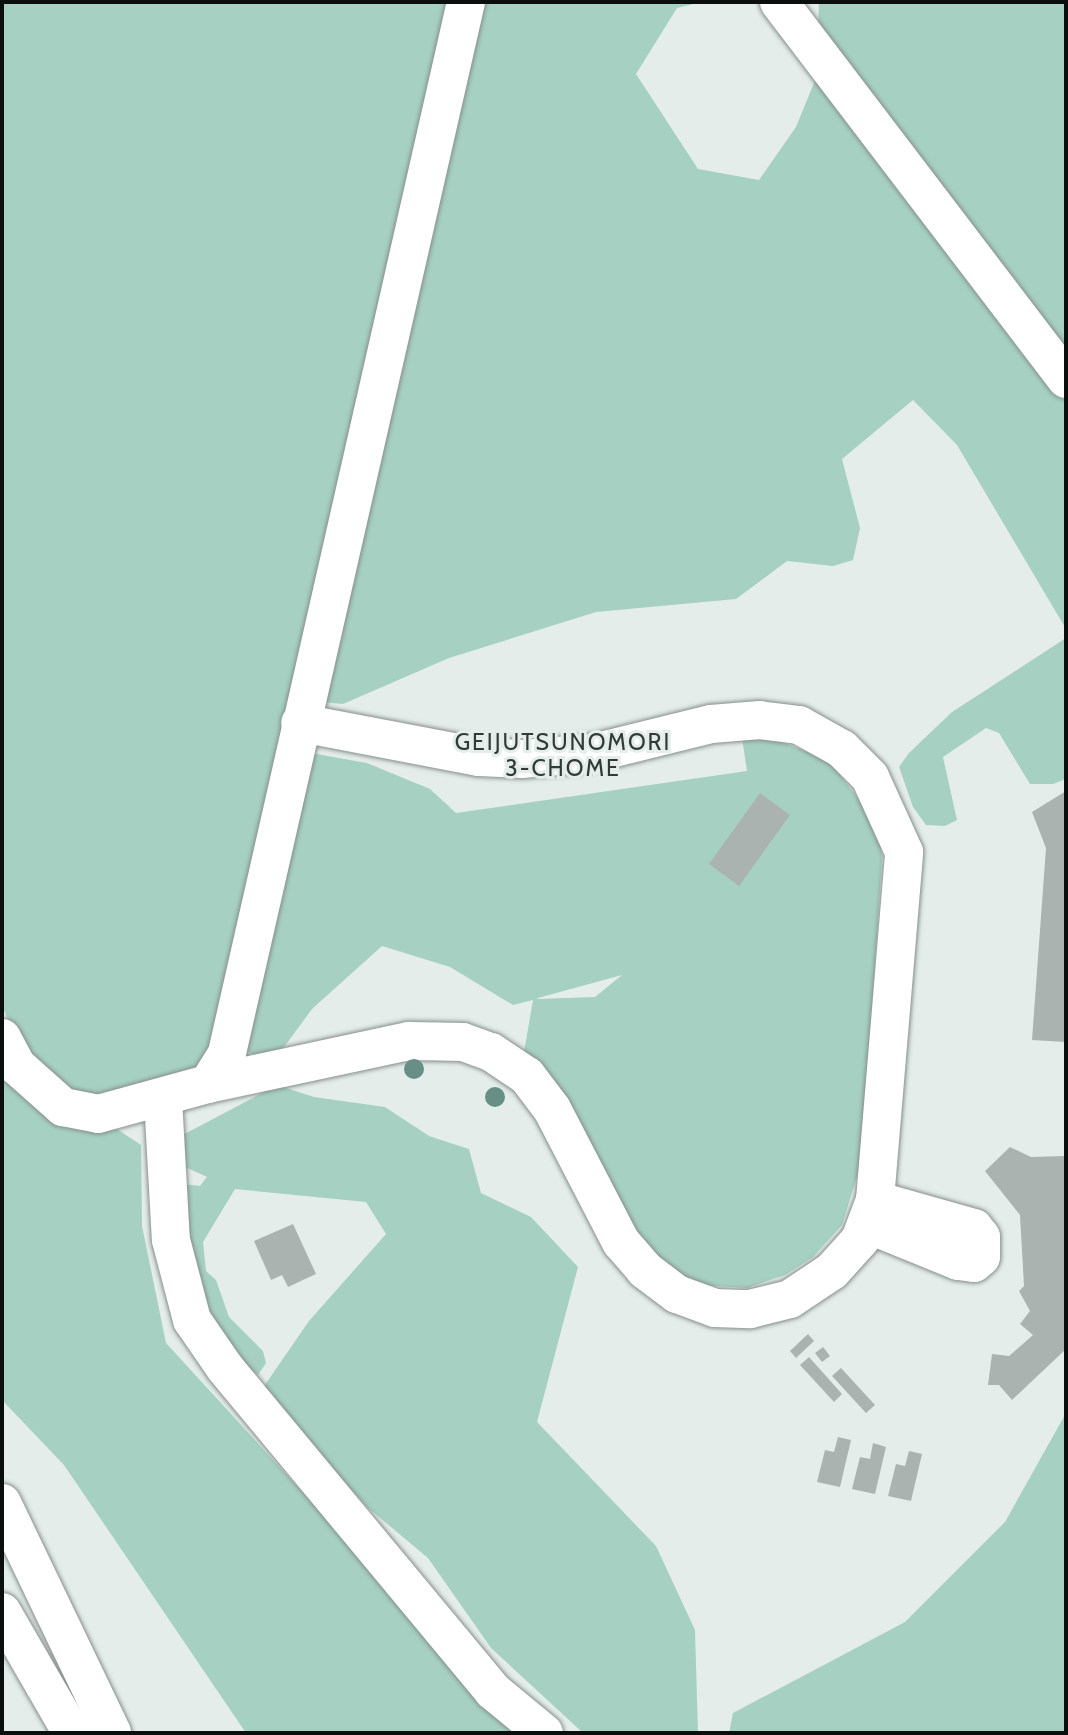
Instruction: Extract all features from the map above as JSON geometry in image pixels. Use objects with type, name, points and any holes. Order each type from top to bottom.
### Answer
[{"type":"main road","points":[[208,1084],[227,1054],[235,1030],[300,723],[415,238],[466,2]]},
{"type":"main road","points":[[779,2],[1066,379]]},
{"type":"main road","points":[[2,1038],[17,1066],[63,1107],[97,1114],[163,1099],[208,1084],[409,1041],[464,1042],[491,1052],[527,1076],[552,1110],[621,1242],[645,1270],[677,1294],[715,1308],[750,1309],[790,1299],[832,1271],[860,1240],[871,1212],[904,852],[870,777],[842,749],[799,725],[760,720],[711,724],[594,753],[523,759],[479,757],[300,723]]},
{"type":"main road","points":[[163,1099],[171,1240],[192,1320],[225,1368],[493,1691],[544,1733]]},
{"type":"main road","points":[[2,1503],[112,1733]]},
{"type":"main road","points":[[2,1612],[72,1733]]},
{"type":"green space","points":[[2,2],[450,2],[209,1067],[96,1101],[54,1086],[23,1053],[2,1006]]},
{"type":"green space","points":[[452,2],[702,2],[677,8],[636,74],[698,169],[759,180],[796,127],[816,78],[819,2],[1066,2],[1066,629],[957,445],[913,400],[842,459],[860,528],[853,560],[833,566],[787,561],[736,599],[596,612],[449,658],[343,704],[322,702]]},
{"type":"green space","points":[[1066,638],[1066,779],[1053,784],[1030,784],[999,733],[986,728],[943,757],[957,820],[945,826],[926,825],[913,807],[899,767],[909,753],[952,712]]},
{"type":"green space","points":[[742,738],[777,740],[829,761],[867,810],[880,837],[882,859],[862,1160],[842,1225],[813,1257],[785,1275],[747,1288],[703,1285],[671,1273],[649,1254],[524,1052],[533,1000],[513,1005],[450,967],[382,946],[312,1009],[279,1054],[260,1059],[246,1050],[311,753],[367,763],[430,789],[456,813],[747,771]],"holes":[[[622,975],[595,997],[537,999]]]},
{"type":"green space","points":[[2,1053],[141,1145],[142,1226],[166,1343],[523,1733],[246,1733],[64,1465],[2,1400]]},
{"type":"green space","points":[[277,1085],[314,1097],[385,1107],[429,1136],[469,1149],[481,1193],[531,1217],[578,1267],[537,1422],[656,1546],[695,1630],[698,1733],[583,1733],[491,1648],[428,1558],[367,1507],[260,1392],[309,1321],[386,1234],[366,1202],[235,1189],[203,1242],[206,1271],[216,1280],[229,1317],[263,1351],[266,1363],[258,1375],[222,1349],[197,1321],[183,1184],[200,1186],[207,1177],[172,1161],[177,1138]]},
{"type":"green space","points":[[1066,1413],[1066,1733],[729,1733],[733,1713],[905,1622],[1005,1522]]},
{"type":"building","points":[[1066,791],[1066,1042],[1032,1040],[1046,848],[1032,812]]},
{"type":"building","points":[[760,793],[790,815],[739,886],[709,864]]},
{"type":"building","points":[[1010,1147],[1031,1157],[1066,1156],[1066,1349],[1012,1400],[999,1385],[988,1385],[992,1354],[1009,1356],[1033,1335],[1020,1324],[1030,1311],[1019,1291],[1024,1286],[1020,1215],[985,1171]]},
{"type":"building","points":[[293,1224],[316,1274],[288,1287],[282,1275],[271,1280],[254,1241]]},
{"type":"building","points":[[808,1334],[814,1341],[796,1358],[790,1351]]},
{"type":"building","points":[[823,1347],[830,1356],[822,1362],[815,1353]]},
{"type":"building","points":[[809,1357],[842,1394],[834,1402],[800,1365]]},
{"type":"building","points":[[841,1368],[875,1405],[866,1413],[832,1376]]},
{"type":"building","points":[[838,1437],[851,1440],[840,1487],[817,1482],[825,1450],[834,1452]]},
{"type":"building","points":[[873,1443],[886,1447],[875,1494],[852,1489],[860,1457],[870,1459]]},
{"type":"building","points":[[909,1451],[922,1454],[911,1501],[888,1496],[896,1464],[905,1466]]},
{"type":"district","name":"GEIJUTSUNOMORI 3-CHOME","points":[[563,755]]}]
